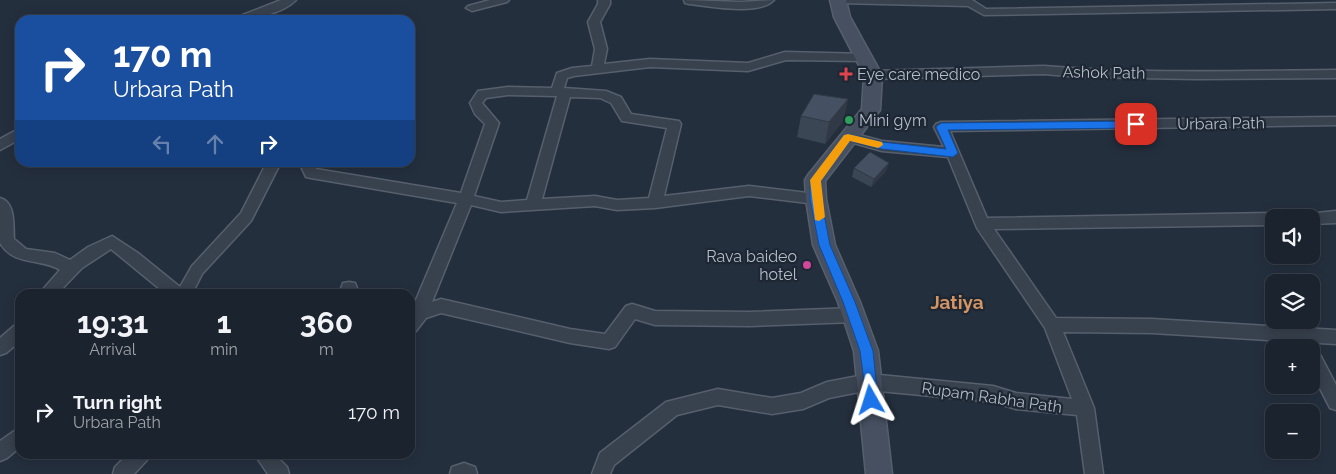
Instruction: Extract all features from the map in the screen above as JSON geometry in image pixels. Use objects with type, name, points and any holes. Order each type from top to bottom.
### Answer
[{"type":"main road","points":[[838,0],[842,17],[868,66],[871,110],[815,180],[816,199],[824,245],[854,315],[866,351],[879,474]]},
{"type":"street","points":[[254,15],[290,0]]},
{"type":"street","points":[[472,8],[503,0]]},
{"type":"street","points":[[597,69],[600,49],[594,22],[604,4],[604,0]]},
{"type":"street","points":[[689,1],[762,4],[768,0]]},
{"type":"street","points":[[838,0],[970,2],[984,12],[1336,6]]},
{"type":"street","points":[[1045,0],[1051,11]]},
{"type":"street","name":"Ashok Path","points":[[561,92],[561,76],[572,72],[650,62],[748,68],[785,56],[868,66],[1044,70],[1078,73],[1336,74]]},
{"type":"street","points":[[415,320],[420,313],[466,199],[488,137],[492,123],[480,111],[476,103],[482,94],[508,91],[602,94],[616,100],[627,118],[674,124],[655,203]]},
{"type":"street","points":[[534,205],[561,92]]},
{"type":"street","name":"Urbara Path","points":[[953,153],[941,127],[1336,121]]},
{"type":"street","points":[[0,145],[15,136]]},
{"type":"street","points":[[848,137],[882,146],[953,153],[982,224],[1052,325],[1085,408],[1094,474]]},
{"type":"street","points":[[186,289],[196,270],[246,217],[271,167]]},
{"type":"street","points":[[308,167],[311,173],[466,199],[501,207],[595,201],[617,205],[655,203],[749,190],[816,199]]},
{"type":"street","points":[[0,203],[4,208],[7,242],[22,254],[55,259],[70,268]]},
{"type":"street","points":[[1320,218],[1336,217]]},
{"type":"street","points":[[982,224],[1265,219]]},
{"type":"street","points":[[51,289],[70,268],[97,247],[112,242],[171,289]]},
{"type":"street","points":[[420,313],[441,306],[570,336],[609,342],[632,311],[655,318],[854,315]]},
{"type":"street","points":[[1052,325],[1152,326],[1284,339]]},
{"type":"street","points":[[0,348],[15,335]]},
{"type":"street","points":[[1320,339],[1336,337]]},
{"type":"street","points":[[1320,371],[1336,402]]},
{"type":"street","name":"Rupam Rabha Path","points":[[602,474],[607,459],[672,408],[718,397],[772,406],[803,401],[827,390],[869,382],[993,394],[1016,401],[1085,408]]},
{"type":"street","points":[[0,452],[15,440]]},
{"type":"street","points":[[122,474],[136,459]]},
{"type":"street","points":[[267,459],[280,474]]},
{"type":"street","points":[[459,474],[464,472],[468,474]]},
{"type":"building","points":[[814,94],[848,99],[829,122],[801,116]]},
{"type":"building","points":[[870,152],[889,163],[874,179],[854,168]]},
{"type":"slow traffic","points":[[819,217],[815,180],[848,137],[878,145]]},
{"type":"place","name":"Eye care medico","points":[[846,74]]},
{"type":"place","name":"Mini gym","points":[[849,120]]},
{"type":"place","name":"Rava baideo hotel","points":[[807,265]]},
{"type":"district","name":"Jatiya","points":[[957,302]]},
{"type":"route","points":[[871,400],[866,351],[849,302],[824,245],[816,199],[815,180],[848,137],[882,146],[953,153],[941,127],[1136,124]]}]
